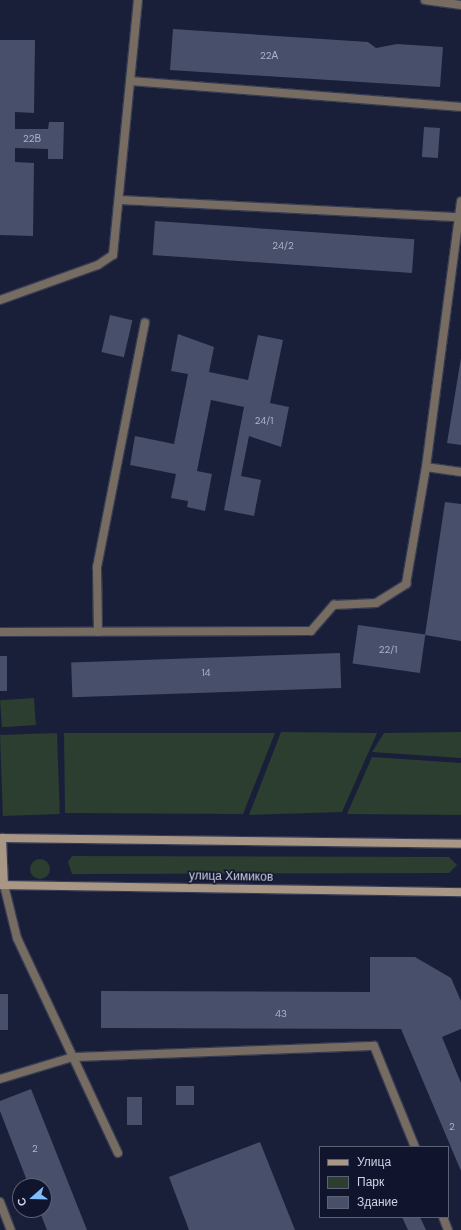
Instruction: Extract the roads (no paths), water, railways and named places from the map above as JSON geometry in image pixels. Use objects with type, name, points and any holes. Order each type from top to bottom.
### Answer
[{"type":"main road","points":[[2,886],[1,838],[461,844]]},
{"type":"main road","name":"улица Химиков","points":[[2,886],[461,892]]},
{"type":"street","points":[[0,300],[98,265],[113,256],[120,200],[138,0]]},
{"type":"street","points":[[425,0],[461,5]]},
{"type":"street","points":[[131,81],[461,107]]},
{"type":"street","points":[[120,200],[460,217]]},
{"type":"street","points":[[0,632],[311,631],[334,605],[376,603],[406,584],[426,466],[461,201]]},
{"type":"street","points":[[98,632],[97,567],[146,323]]},
{"type":"street","points":[[426,466],[461,472]]},
{"type":"street","points":[[2,886],[18,938],[118,1153]]},
{"type":"street","points":[[0,1079],[73,1057],[374,1046],[415,1146]]},
{"type":"street","points":[[0,1202],[11,1230]]},
{"type":"street","points":[[443,1218],[448,1230]]}]
